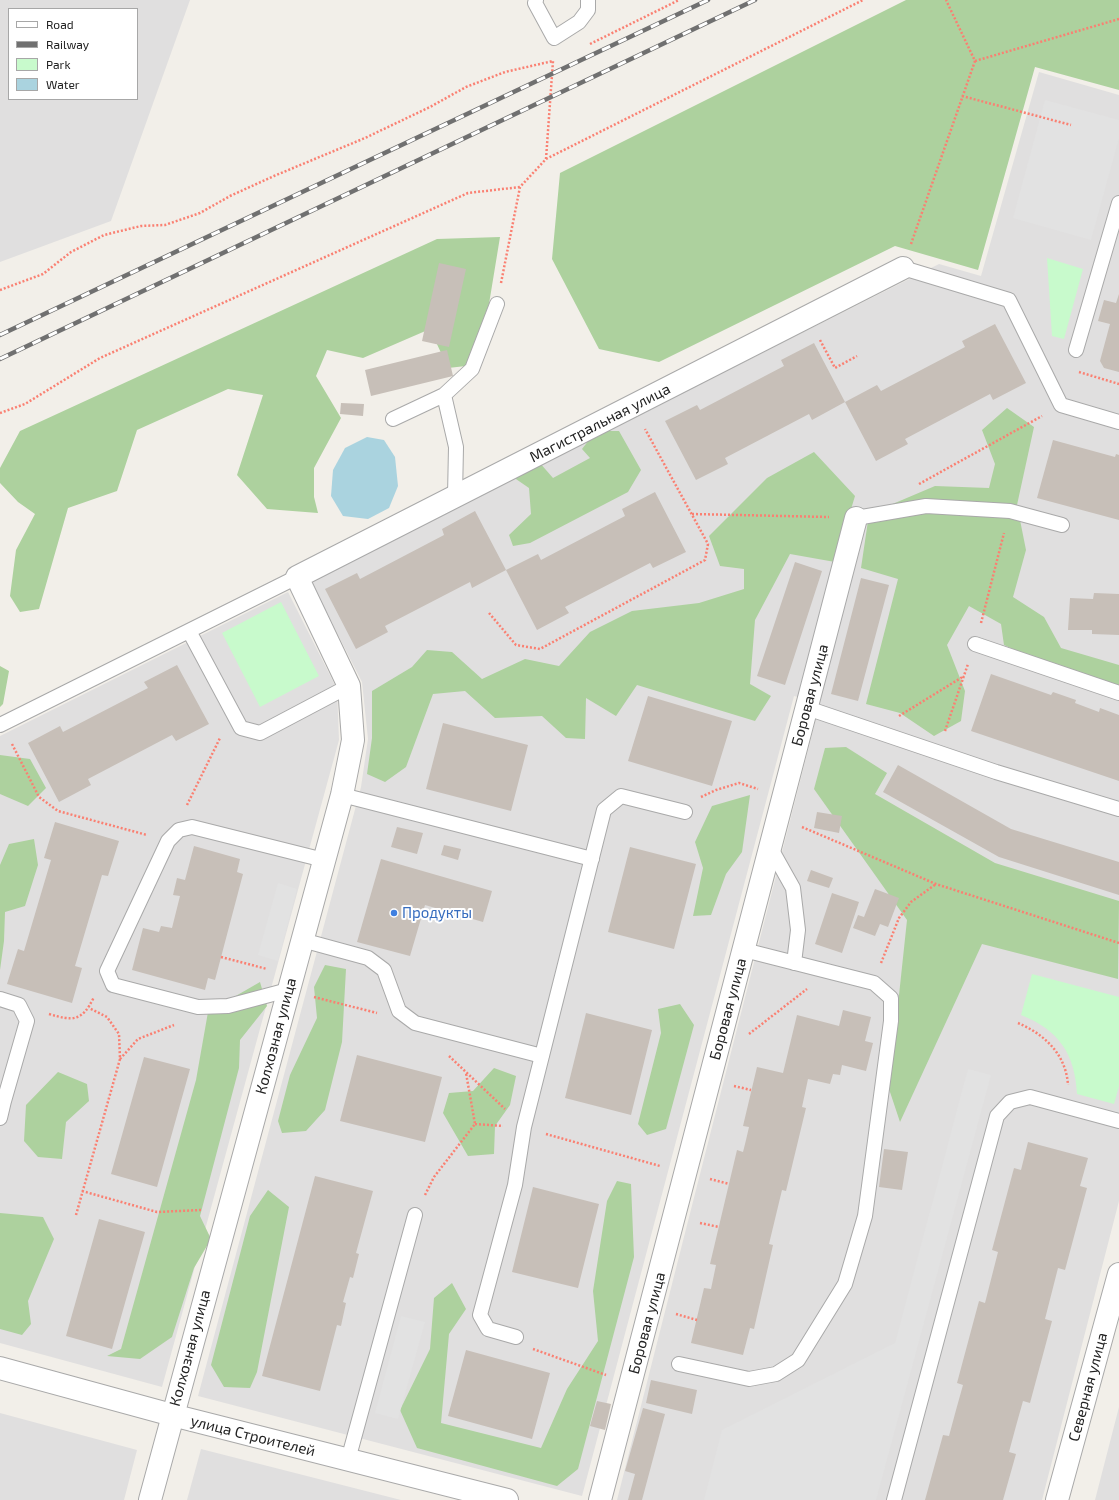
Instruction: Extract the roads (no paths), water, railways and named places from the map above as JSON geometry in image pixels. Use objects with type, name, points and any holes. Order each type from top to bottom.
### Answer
[{"type":"street","name":"Магистральная улица","points":[[296,577],[903,268]]},
{"type":"street","name":"Боровая улица","points":[[600,1500],[856,518]]},
{"type":"street","name":"Колхозная улица","points":[[150,1500],[342,795],[353,740],[349,686],[296,577]]},
{"type":"street","name":"Северная улица","points":[[1057,1500],[1119,1274]]},
{"type":"street","name":"улица Строителей","points":[[0,1368],[172,1415],[507,1500]]},
{"type":"lane","points":[[536,0],[535,3],[554,38],[579,22],[588,10],[588,0]]},
{"type":"lane","points":[[1076,350],[1119,204]]},
{"type":"lane","points":[[903,268],[1009,300],[1061,406],[1119,422]]},
{"type":"lane","points":[[393,419],[444,395],[472,369],[498,304]]},
{"type":"lane","points":[[444,395],[456,447],[455,496]]},
{"type":"lane","points":[[856,518],[926,506],[1010,511],[1062,525]]},
{"type":"lane","points":[[1,725],[296,577]]},
{"type":"lane","points":[[189,631],[241,728],[260,733],[349,686]]},
{"type":"lane","points":[[975,644],[1119,694]]},
{"type":"lane","points":[[806,708],[996,772],[1119,809]]},
{"type":"lane","points":[[342,795],[592,859]]},
{"type":"lane","points":[[516,1336],[488,1329],[480,1315],[515,1185],[524,1127],[604,810],[621,796],[685,812]]},
{"type":"lane","points":[[290,983],[228,1006],[198,1007],[113,985],[107,971],[168,841],[179,830],[192,827],[324,860]]},
{"type":"lane","points":[[770,848],[793,888],[798,930],[794,963]]},
{"type":"lane","points":[[302,940],[368,958],[384,970],[399,1011],[415,1023],[542,1056]]},
{"type":"lane","points":[[679,1364],[749,1379],[776,1374],[798,1360],[845,1284],[865,1216],[891,1021],[891,998],[874,983],[744,950]]},
{"type":"lane","points":[[0,999],[19,1005],[27,1021],[0,1118]]},
{"type":"lane","points":[[894,1500],[997,1116],[1010,1102],[1030,1097],[1119,1121]]},
{"type":"lane","points":[[348,1460],[415,1215]]},
{"type":"water","points":[[367,437],[384,440],[395,457],[398,486],[389,508],[368,519],[343,516],[331,496],[333,470],[345,448]]},
{"type":"railway","points":[[0,335],[708,0]]},
{"type":"railway","points":[[0,359],[755,0]]},
{"type":"place","name":"Продукты","points":[[394,913]]}]
